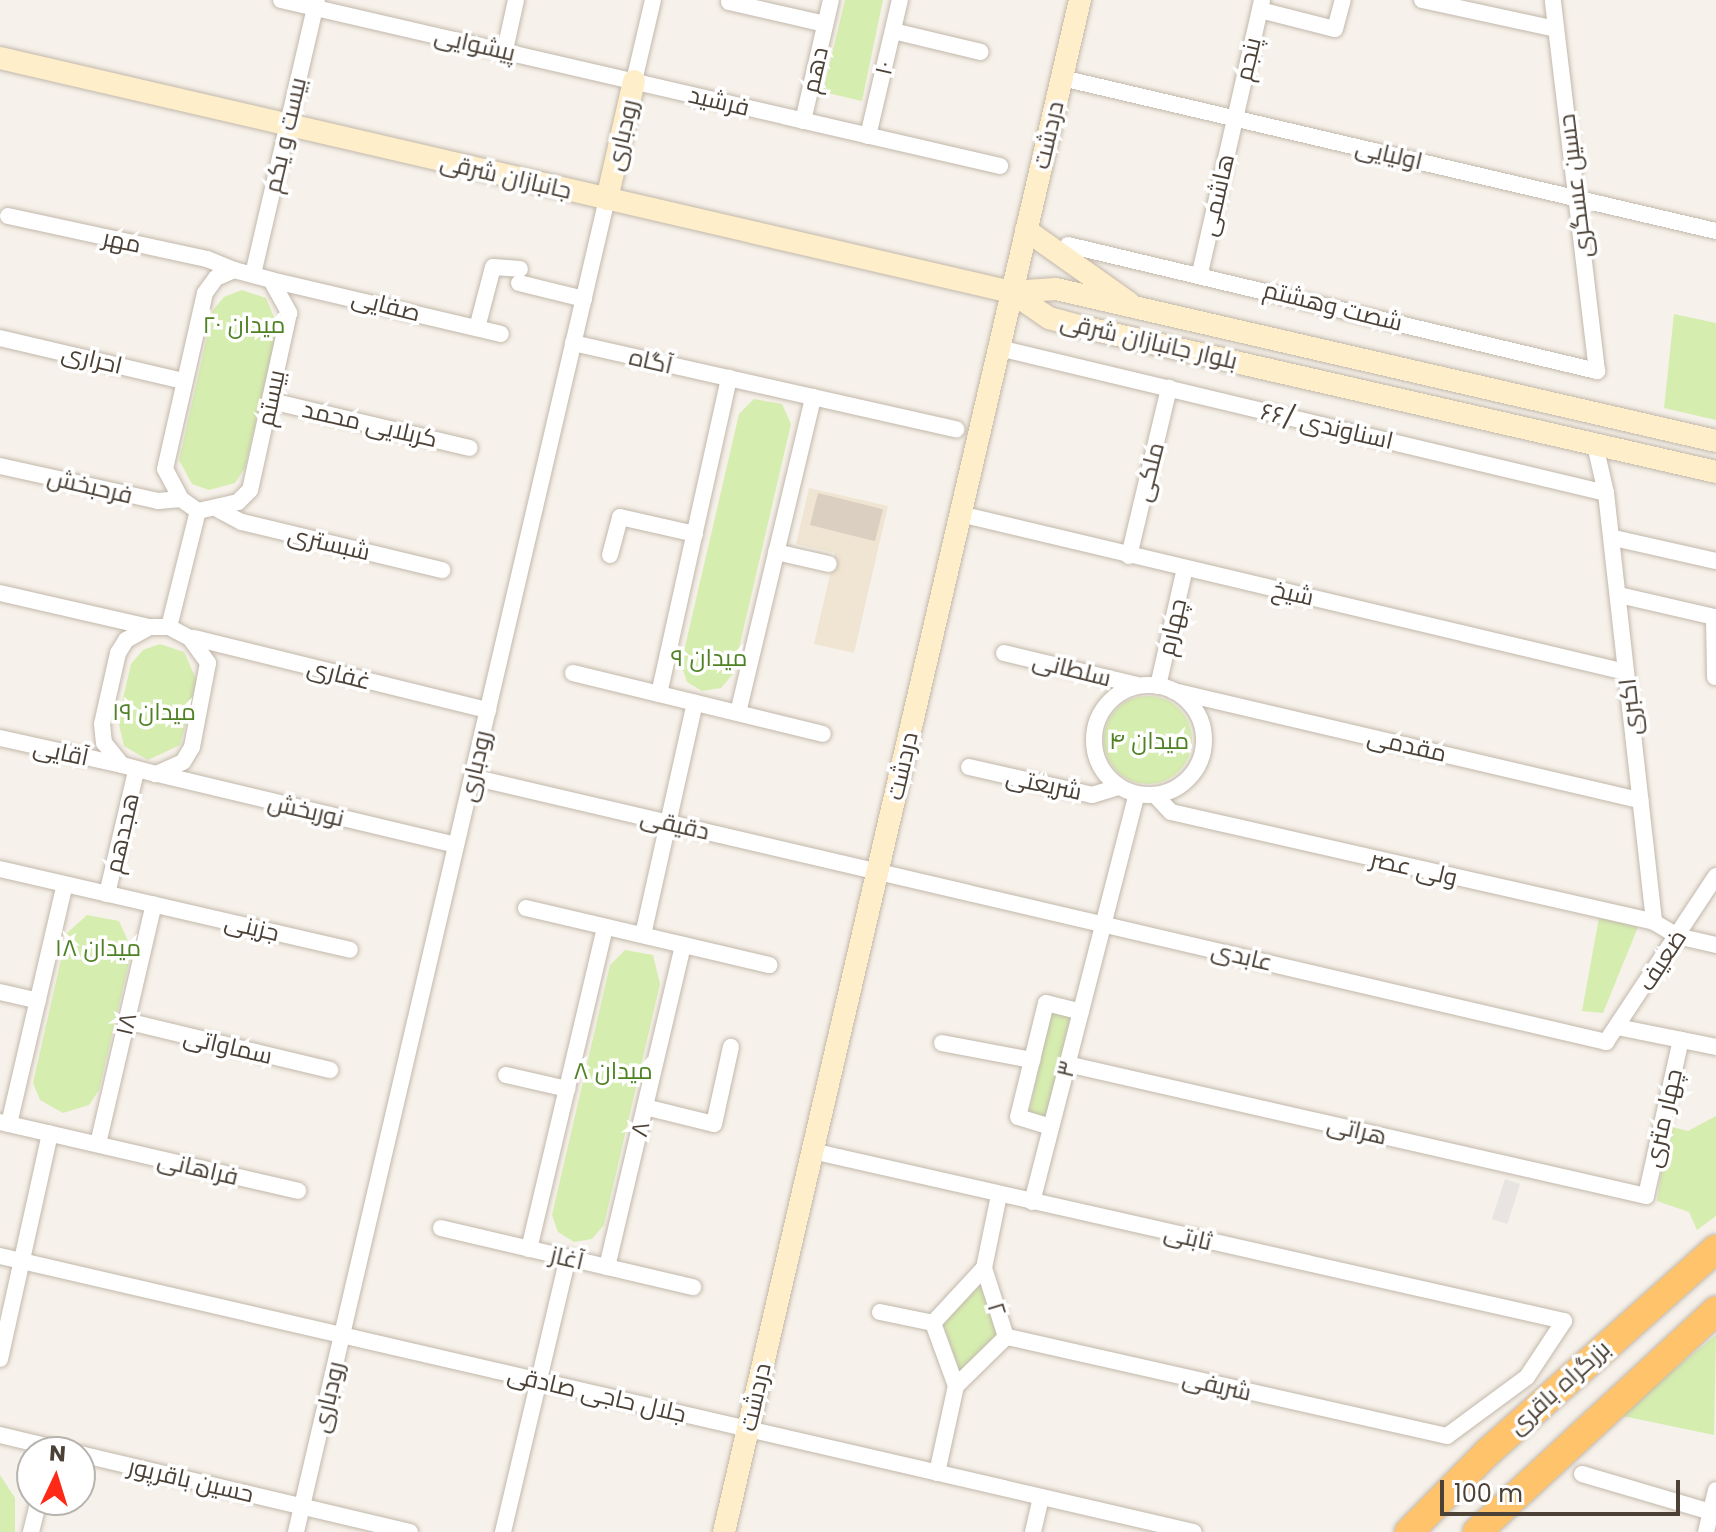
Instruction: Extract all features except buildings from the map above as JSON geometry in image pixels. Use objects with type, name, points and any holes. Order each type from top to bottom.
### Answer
[{"type":"highway","name":"بزرگراه باقری","points":[[1409,1532],[1488,1452],[1716,1249]]},
{"type":"highway","name":"بزرگراه باقری","points":[[1477,1532],[1716,1311]]},
{"type":"main road","name":"دردشت","points":[[724,1532],[1080,0]]},
{"type":"main road","name":"جانبازان شرقی","points":[[0,58],[1011,292]]},
{"type":"main road","name":"رودباری","points":[[607,199],[634,81]]},
{"type":"main road","points":[[1026,230],[1136,309]]},
{"type":"main road","name":"بلوار جانبازان شرقی","points":[[1011,292],[1056,289],[1716,441]]},
{"type":"main road","name":"بلوار جانبازان شرقی","points":[[1011,292],[1049,318],[1074,325],[1716,472]]},
{"type":"street","name":"پیشوایی","points":[[281,0],[316,4],[634,81]]},
{"type":"street","points":[[505,50],[516,0]]},
{"type":"street","name":"رودباری","points":[[634,81],[653,0]]},
{"type":"street","name":"دهم","points":[[831,0],[803,121],[868,136]]},
{"type":"street","name":"۱۰","points":[[868,136],[900,0]]},
{"type":"street","points":[[1261,5],[1335,29],[1343,0]]},
{"type":"street","points":[[1422,0],[1556,29]]},
{"type":"street","name":"حسین عسگری","points":[[1553,0],[1597,371]]},
{"type":"street","points":[[729,2],[825,24]]},
{"type":"street","name":"بیست و یکم","points":[[254,270],[316,4]]},
{"type":"street","name":"پنجم","points":[[1234,118],[1261,5]]},
{"type":"street","points":[[893,31],[981,52]]},
{"type":"street","name":"اولیایی","points":[[1062,78],[1716,231]]},
{"type":"street","name":"فرشید","points":[[634,81],[803,121]]},
{"type":"street","name":"هاشمی","points":[[1200,273],[1234,118]]},
{"type":"street","points":[[868,136],[1000,166]]},
{"type":"street","name":"رودباری","points":[[296,1532],[607,199]]},
{"type":"street","name":"مهر","points":[[8,216],[207,259],[234,270]]},
{"type":"street","name":"شصت وهشتم","points":[[1068,245],[1200,273],[1597,371]]},
{"type":"street","points":[[477,328],[493,267],[584,299]]},
{"type":"street","points":[[219,510],[198,511],[181,499],[165,469],[184,381],[205,293],[216,278],[234,270],[254,270],[271,280]]},
{"type":"street","name":"صفایی","points":[[271,280],[501,334]]},
{"type":"street","name":"بیستم","points":[[219,510],[250,490],[271,401],[289,313],[271,280]]},
{"type":"street","name":"احراری","points":[[0,338],[184,381]]},
{"type":"street","name":"آگاه","points":[[573,343],[729,378]]},
{"type":"street","name":"اسناوندی /۶۶","points":[[999,348],[1606,493]]},
{"type":"street","points":[[659,694],[729,378],[956,429]]},
{"type":"street","name":"ملکی","points":[[1129,556],[1169,388]]},
{"type":"street","points":[[738,713],[813,397]]},
{"type":"street","name":"کربلایی محمد","points":[[271,401],[470,448]]},
{"type":"street","points":[[1595,445],[1606,493]]},
{"type":"street","name":"فرحبخش","points":[[0,466],[158,501],[181,499]]},
{"type":"street","name":"اکبری","points":[[1606,493],[1614,538],[1654,922]]},
{"type":"street","name":"شبستری","points":[[219,510],[242,522],[442,570]]},
{"type":"street","points":[[169,627],[198,511]]},
{"type":"street","name":"شیخ","points":[[960,514],[1626,672]]},
{"type":"street","points":[[610,555],[620,517],[695,534]]},
{"type":"street","points":[[1614,538],[1716,561]]},
{"type":"street","points":[[776,552],[829,564]]},
{"type":"street","name":"چهارم","points":[[1158,686],[1185,568]]},
{"type":"street","points":[[0,593],[149,627],[169,627],[190,638],[208,663],[192,747],[183,762],[156,774],[129,768],[104,743],[102,724],[118,653],[135,632],[149,627]]},
{"type":"street","points":[[1619,595],[1714,617],[1715,677]]},
{"type":"street","name":"غفاری","points":[[190,638],[488,710]]},
{"type":"street","name":"سلطانی","points":[[1004,653],[1139,686]]},
{"type":"street","points":[[573,673],[823,734]]},
{"type":"street","points":[[1139,686],[1106,704],[1093,739],[1096,758],[1119,787],[1137,794],[1155,795]]},
{"type":"street","name":"چهارم","points":[[1139,686],[1158,686],[1174,691],[1199,716],[1203,750],[1186,781],[1155,795]]},
{"type":"street","name":"مقدمی","points":[[1174,691],[1640,800]]},
{"type":"street","points":[[643,935],[695,703]]},
{"type":"street","name":"آقایی","points":[[0,738],[129,768]]},
{"type":"street","name":"شریعتی","points":[[969,767],[1092,795],[1119,787]]},
{"type":"street","name":"هجدهم","points":[[107,894],[129,768]]},
{"type":"street","name":"نوربخش","points":[[156,774],[456,845]]},
{"type":"street","name":"دقیقی","points":[[472,777],[878,870]]},
{"type":"street","name":"۳","points":[[1032,1202],[1137,794]]},
{"type":"street","name":"ولی عصر","points":[[1155,795],[1171,812],[1654,922],[1677,936],[1716,945]]},
{"type":"street","name":"جزینی","points":[[0,869],[350,950]]},
{"type":"street","name":"عابدی","points":[[878,870],[1606,1042]]},
{"type":"street","name":"ضعیف","points":[[1606,1042],[1716,876]]},
{"type":"street","points":[[4,1123],[38,1001],[65,884]]},
{"type":"street","name":"۱۸","points":[[98,1144],[154,904]]},
{"type":"street","points":[[526,908],[769,965]]},
{"type":"street","points":[[529,1249],[605,927]]},
{"type":"street","name":"۸","points":[[607,1267],[683,945]]},
{"type":"street","points":[[0,992],[38,1001]]},
{"type":"street","points":[[1051,1127],[1018,1117],[1046,1003],[1081,1012]]},
{"type":"street","name":"سماواتی","points":[[126,1021],[330,1070]]},
{"type":"street","points":[[1617,1027],[1716,1047]]},
{"type":"street","name":"چهار متری","points":[[1646,1196],[1681,1040]]},
{"type":"street","points":[[942,1043],[1032,1060]]},
{"type":"street","points":[[645,1107],[714,1124],[731,1047]]},
{"type":"street","name":"هراتی","points":[[1067,1064],[1646,1196]]},
{"type":"street","points":[[506,1075],[567,1089]]},
{"type":"street","name":"فراهانی","points":[[4,1123],[298,1191]]},
{"type":"street","points":[[0,1359],[50,1133]]},
{"type":"street","name":"ثابتی","points":[[812,1151],[1564,1321],[1527,1377],[1447,1436],[1429,1434]]},
{"type":"street","points":[[984,1268],[999,1195]]},
{"type":"street","name":"آغاز","points":[[441,1228],[693,1287]]},
{"type":"street","name":"جلال حاجی صادقی","points":[[0,1256],[1194,1532]]},
{"type":"street","points":[[503,1532],[568,1258]]},
{"type":"street","name":"۲","points":[[933,1323],[984,1268],[1006,1337],[956,1386]]},
{"type":"street","points":[[880,1312],[933,1323],[956,1386],[937,1473]]},
{"type":"street","name":"شریفی","points":[[1006,1337],[1429,1434]]},
{"type":"street","name":"حسین باقرپور","points":[[96,1458],[410,1532]]},
{"type":"street","points":[[1582,1474],[1711,1512]]},
{"type":"street","points":[[1706,1532],[1716,1490]]},
{"type":"street","points":[[1033,1532],[1041,1497]]},
{"type":"shaded area","points":[[809,488],[888,506],[854,653],[814,644],[835,553],[796,544]]},
{"type":"shaded area","points":[[1505,1179],[1520,1184],[1507,1224],[1492,1219]]},
{"type":"green space","points":[[845,0],[883,0],[862,101],[823,92]]},
{"type":"green space","name":"میدان ۲۰","points":[[242,290],[266,298],[278,327],[245,468],[235,483],[209,490],[192,484],[179,460],[213,310],[224,297]]},
{"type":"green space","points":[[1674,314],[1716,323],[1716,420],[1664,408]]},
{"type":"green space","name":"میدان ۹","points":[[754,399],[782,404],[791,424],[733,674],[721,688],[702,691],[687,682],[681,664],[739,414]]},
{"type":"green space","name":"میدان ۱۹","points":[[160,644],[184,652],[197,681],[180,745],[148,760],[124,746],[118,720],[131,664],[143,650]]},
{"type":"green space","name":"میدان ۴","points":[[1148,696],[1165,700],[1179,709],[1188,723],[1192,740],[1188,757],[1179,771],[1165,780],[1148,784],[1131,780],[1117,771],[1108,757],[1104,740],[1108,723],[1117,709],[1131,700]]},
{"type":"green space","name":"میدان ۱۸","points":[[87,915],[119,921],[132,950],[99,1090],[89,1105],[63,1113],[40,1100],[33,1083],[67,933]]},
{"type":"green space","points":[[1599,918],[1638,927],[1603,1013],[1582,1011]]},
{"type":"green space","name":"میدان ۸","points":[[625,950],[653,955],[660,984],[604,1225],[592,1239],[574,1242],[558,1232],[552,1215],[610,965]]},
{"type":"green space","points":[[1051,1010],[1074,1015],[1052,1120],[1029,1115]]},
{"type":"green space","points":[[1716,1116],[1716,1216],[1697,1230],[1689,1212],[1657,1201],[1668,1126],[1688,1131]]},
{"type":"green space","points":[[980,1284],[998,1334],[960,1372],[943,1324]]},
{"type":"green space","points":[[1716,1335],[1714,1435],[1618,1415]]},
{"type":"green space","points":[[0,1475],[15,1498],[15,1532],[0,1532]]}]
